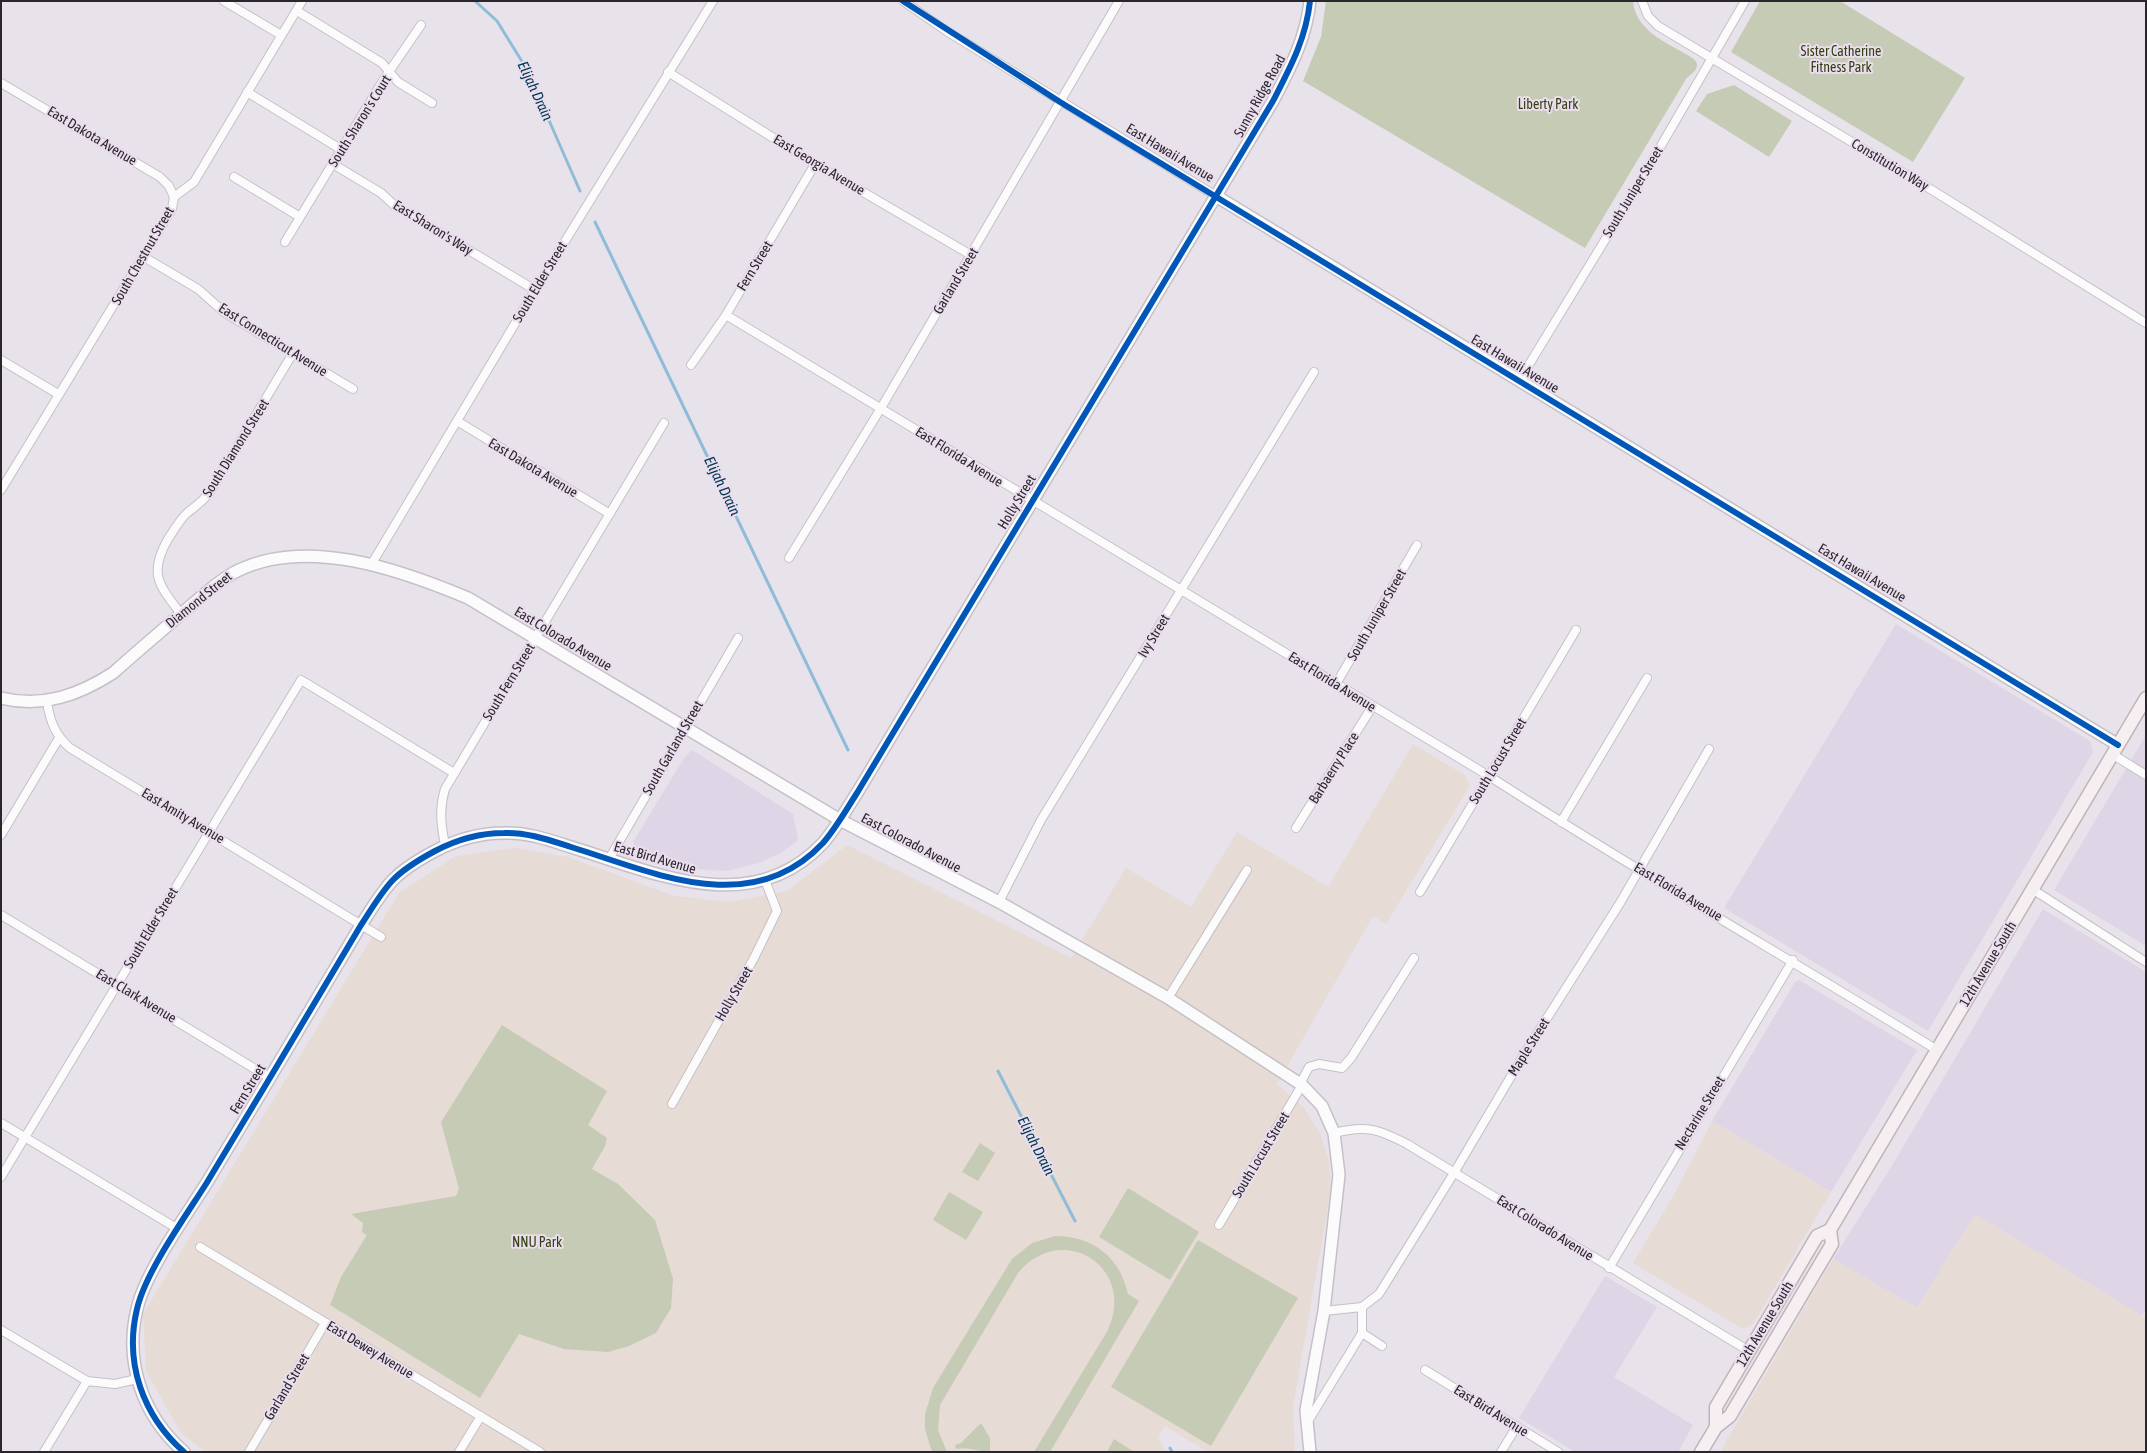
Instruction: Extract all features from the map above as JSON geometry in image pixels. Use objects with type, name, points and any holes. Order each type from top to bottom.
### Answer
[{"type":"main road","name":"12th Avenue South","points":[[1716,1427],[1716,1407],[1749,1351],[1817,1236],[1830,1230],[2146,698]]},
{"type":"main road","name":"12th Avenue South","points":[[1701,1452],[1716,1427],[1730,1416],[1827,1253],[1832,1244],[1830,1230]]},
{"type":"street","points":[[224,1],[281,35]]},
{"type":"street","name":"South Chestnut Street","points":[[1,490],[58,394],[144,257],[172,209],[174,197],[194,182],[302,1]]},
{"type":"street","name":"South Elder Street","points":[[371,565],[535,290],[713,1]]},
{"type":"street","name":"East Hawaii Avenue","points":[[903,1],[915,4],[948,32],[1060,102],[1519,381],[2115,750]]},
{"type":"street","name":"Garland Street","points":[[789,558],[881,408],[1119,1]]},
{"type":"street","name":"Sunny Ridge Road","points":[[1216,196],[1273,101],[1298,52],[1307,26],[1310,1]]},
{"type":"street","name":"Constitution Way","points":[[1642,1],[1648,16],[1658,26],[1927,186],[2146,323]]},
{"type":"street","name":"South Juniper Street","points":[[1519,381],[1745,1]]},
{"type":"street","points":[[296,11],[382,63],[398,82],[432,103]]},
{"type":"street","name":"South Sharon's Court","points":[[285,242],[421,25]]},
{"type":"street","name":"East Georgia Avenue","points":[[668,72],[815,164],[971,255]]},
{"type":"street","name":"East Dakota Avenue","points":[[1,83],[160,177],[170,186],[174,197]]},
{"type":"street","points":[[247,92],[342,150]]},
{"type":"street","name":"East Sharon's Way","points":[[333,164],[381,193],[394,205],[535,290]]},
{"type":"street","name":"Fern Street","points":[[691,365],[726,316],[815,164]]},
{"type":"street","points":[[234,177],[300,217]]},
{"type":"street","name":"Holly Street","points":[[840,820],[1216,196]]},
{"type":"street","name":"East Connecticut Avenue","points":[[144,257],[198,289],[226,313],[353,389]]},
{"type":"street","name":"East Florida Avenue","points":[[726,316],[881,408],[1031,502],[1489,776],[1561,822],[1793,960],[1937,1050]]},
{"type":"street","name":"South Diamond Street","points":[[181,614],[161,588],[156,576],[158,558],[177,525],[198,506],[214,487],[293,354]]},
{"type":"street","points":[[1,360],[58,394]]},
{"type":"street","name":"Ivy Street","points":[[999,902],[1041,820],[1314,372]]},
{"type":"street","name":"East Dakota Avenue","points":[[457,421],[610,514]]},
{"type":"street","name":"South Fern Street","points":[[446,845],[440,823],[441,803],[445,789],[664,422]]},
{"type":"street","name":"South Juniper Street","points":[[1336,684],[1417,545]]},
{"type":"street","name":"Diamond Street","points":[[47,702],[74,694],[107,677],[181,614],[236,571],[259,562],[280,557],[304,556],[371,565]]},
{"type":"street","name":"East Colorado Avenue","points":[[371,565],[436,585],[468,598],[840,820],[999,902],[1168,998],[1301,1084]]},
{"type":"street","name":"South Locust Street","points":[[1420,892],[1576,630]]},
{"type":"street","name":"South Garland Street","points":[[609,859],[738,638]]},
{"type":"street","points":[[1561,822],[1647,678]]},
{"type":"street","name":"South Elder Street","points":[[1,1178],[301,680],[454,773]]},
{"type":"street","points":[[1,698],[14,702],[47,702]]},
{"type":"street","name":"East Amity Avenue","points":[[47,702],[49,719],[59,738],[70,748],[381,936]]},
{"type":"street","name":"Barbaerry Place","points":[[1296,828],[1372,707]]},
{"type":"street","points":[[1,835],[59,738]]},
{"type":"street","name":"Maple Street","points":[[1362,1307],[1379,1294],[1454,1173],[1523,1056],[1620,903],[1709,749]]},
{"type":"street","points":[[2115,750],[2146,775]]},
{"type":"street","name":"East Bird Avenue","points":[[446,845],[476,836],[505,833],[533,835],[682,882],[722,886],[765,880],[798,864],[822,843],[840,820]]},
{"type":"street","name":"Fern Street","points":[[184,1452],[163,1430],[151,1413],[136,1379],[132,1347],[137,1309],[144,1289],[178,1229],[361,925],[392,881],[418,859],[446,845]]},
{"type":"street","points":[[1168,998],[1247,870]]},
{"type":"street","name":"Holly Street","points":[[672,1104],[754,958],[777,911],[765,880]]},
{"type":"street","points":[[2032,890],[2146,962]]},
{"type":"street","name":"East Clark Avenue","points":[[1,915],[270,1078]]},
{"type":"street","name":"South Locust Street","points":[[1219,1225],[1309,1067],[1318,1064],[1342,1068],[1351,1058],[1414,958]]},
{"type":"street","name":"Nectarine Street","points":[[1609,1268],[1793,960]]},
{"type":"street","points":[[1301,1084],[1322,1106],[1334,1133],[1339,1174],[1324,1311],[1306,1410],[1310,1452]]},
{"type":"street","points":[[1,1123],[178,1229]]},
{"type":"street","name":"East Colorado Avenue","points":[[1334,1133],[1353,1128],[1380,1130],[1408,1144],[1609,1268],[1749,1351]]},
{"type":"street","name":"East Dewey Avenue","points":[[200,1247],[540,1452]]},
{"type":"street","points":[[1307,1424],[1362,1334],[1362,1307],[1324,1311]]},
{"type":"street","name":"Garland Street","points":[[249,1452],[325,1323]]},
{"type":"street","points":[[1,1330],[86,1381],[115,1384],[136,1379]]},
{"type":"street","points":[[1362,1334],[1382,1346]]},
{"type":"street","name":"East Bird Avenue","points":[[1425,1370],[1558,1452]]},
{"type":"street","points":[[44,1452],[86,1381]]},
{"type":"street","points":[[460,1452],[481,1416]]},
{"type":"street","points":[[1501,1452],[1517,1426]]},
{"type":"shaded area","points":[[1896,624],[2090,741],[2093,752],[1928,1031],[1724,908]]},
{"type":"shaded area","points":[[2146,735],[2146,946],[2054,890]]},
{"type":"shaded area","points":[[1413,744],[1466,776],[1469,787],[1386,924],[1373,916],[1277,1084],[1304,1108],[1320,1133],[1329,1161],[1331,1188],[1293,1407],[1295,1452],[1208,1452],[1165,1426],[1158,1437],[1165,1452],[205,1452],[181,1433],[146,1371],[143,1314],[399,893],[456,856],[515,848],[568,857],[674,896],[729,902],[787,891],[847,845],[1071,958],[1126,868],[1191,907],[1237,832],[1328,887]]},
{"type":"shaded area","points":[[692,750],[793,814],[798,839],[795,843],[779,854],[759,863],[727,871],[695,869],[637,852],[633,842],[684,758]]},
{"type":"shaded area","points":[[2043,909],[2146,972],[2146,1309],[2142,1316],[1975,1214],[1917,1308],[1833,1259],[1893,1164]]},
{"type":"shaded area","points":[[1799,980],[1917,1050],[1831,1192],[1712,1121],[1795,982]]},
{"type":"shaded area","points":[[1712,1121],[1831,1192],[1753,1324],[1743,1329],[1633,1263],[1675,1193]]},
{"type":"shaded area","points":[[1975,1214],[2146,1318],[2146,1452],[1720,1452],[1833,1259],[1917,1308]]},
{"type":"shaded area","points":[[1605,1276],[1657,1307],[1614,1377],[1693,1425],[1678,1452],[1575,1452],[1519,1418]]},
{"type":"green space","name":"Liberty Park","points":[[1326,1],[1633,1],[1637,15],[1644,26],[1666,43],[1694,59],[1697,67],[1686,79],[1585,248],[1303,81],[1321,37]]},
{"type":"green space","name":"Sister Catherine Fitness Park","points":[[1760,1],[1840,1],[1965,78],[1913,162],[1731,52]]},
{"type":"green space","points":[[1734,85],[1792,121],[1769,157],[1696,111],[1707,94]]},
{"type":"green space","name":"NNU Park","points":[[502,1025],[607,1091],[588,1125],[607,1138],[605,1146],[592,1169],[618,1184],[655,1220],[673,1279],[671,1308],[656,1333],[629,1346],[608,1352],[564,1349],[519,1334],[480,1398],[330,1305],[341,1277],[367,1235],[362,1232],[363,1223],[351,1214],[456,1196],[459,1189],[441,1122]]},
{"type":"green space","points":[[980,1143],[995,1153],[978,1181],[962,1172]]},
{"type":"green space","points":[[1128,1188],[1199,1232],[1170,1280],[1099,1237]]},
{"type":"green space","points":[[949,1192],[983,1212],[966,1240],[933,1220]]},
{"type":"green space","points":[[1055,1236],[1081,1240],[1103,1251],[1119,1269],[1128,1294],[1139,1301],[1050,1452],[1034,1452],[1108,1330],[1114,1307],[1112,1287],[1104,1270],[1090,1258],[1073,1251],[1055,1251],[1036,1258],[1018,1273],[940,1405],[938,1430],[947,1452],[932,1452],[925,1429],[925,1414],[933,1388],[1012,1259],[1032,1243]]},
{"type":"green space","points":[[1198,1240],[1298,1298],[1211,1446],[1111,1387]]},
{"type":"green space","points":[[981,1423],[990,1438],[990,1452],[964,1448],[956,1449],[955,1445],[961,1443]]},
{"type":"green space","points":[[1114,1439],[1134,1452],[1107,1452]]},
{"type":"waterway","name":"Elijah Drain","points":[[475,1],[497,21],[526,68],[580,191]]},
{"type":"waterway","name":"Elijah Drain","points":[[595,222],[848,750]]},
{"type":"waterway","name":"Elijah Drain","points":[[998,1071],[1075,1221]]},
{"type":"waterway","name":"Elijah Drain","points":[[1170,1448],[1172,1452]]},
{"type":"cycle path","points":[[903,1],[1060,102],[2118,745]]},
{"type":"cycle path","points":[[184,1452],[158,1422],[140,1387],[133,1349],[134,1329],[141,1295],[167,1245],[206,1184],[361,925],[384,891],[402,872],[429,854],[460,840],[495,833],[530,835],[668,877],[701,883],[733,885],[765,880],[795,866],[823,843],[857,793],[1273,101],[1301,41],[1310,1]]}]
